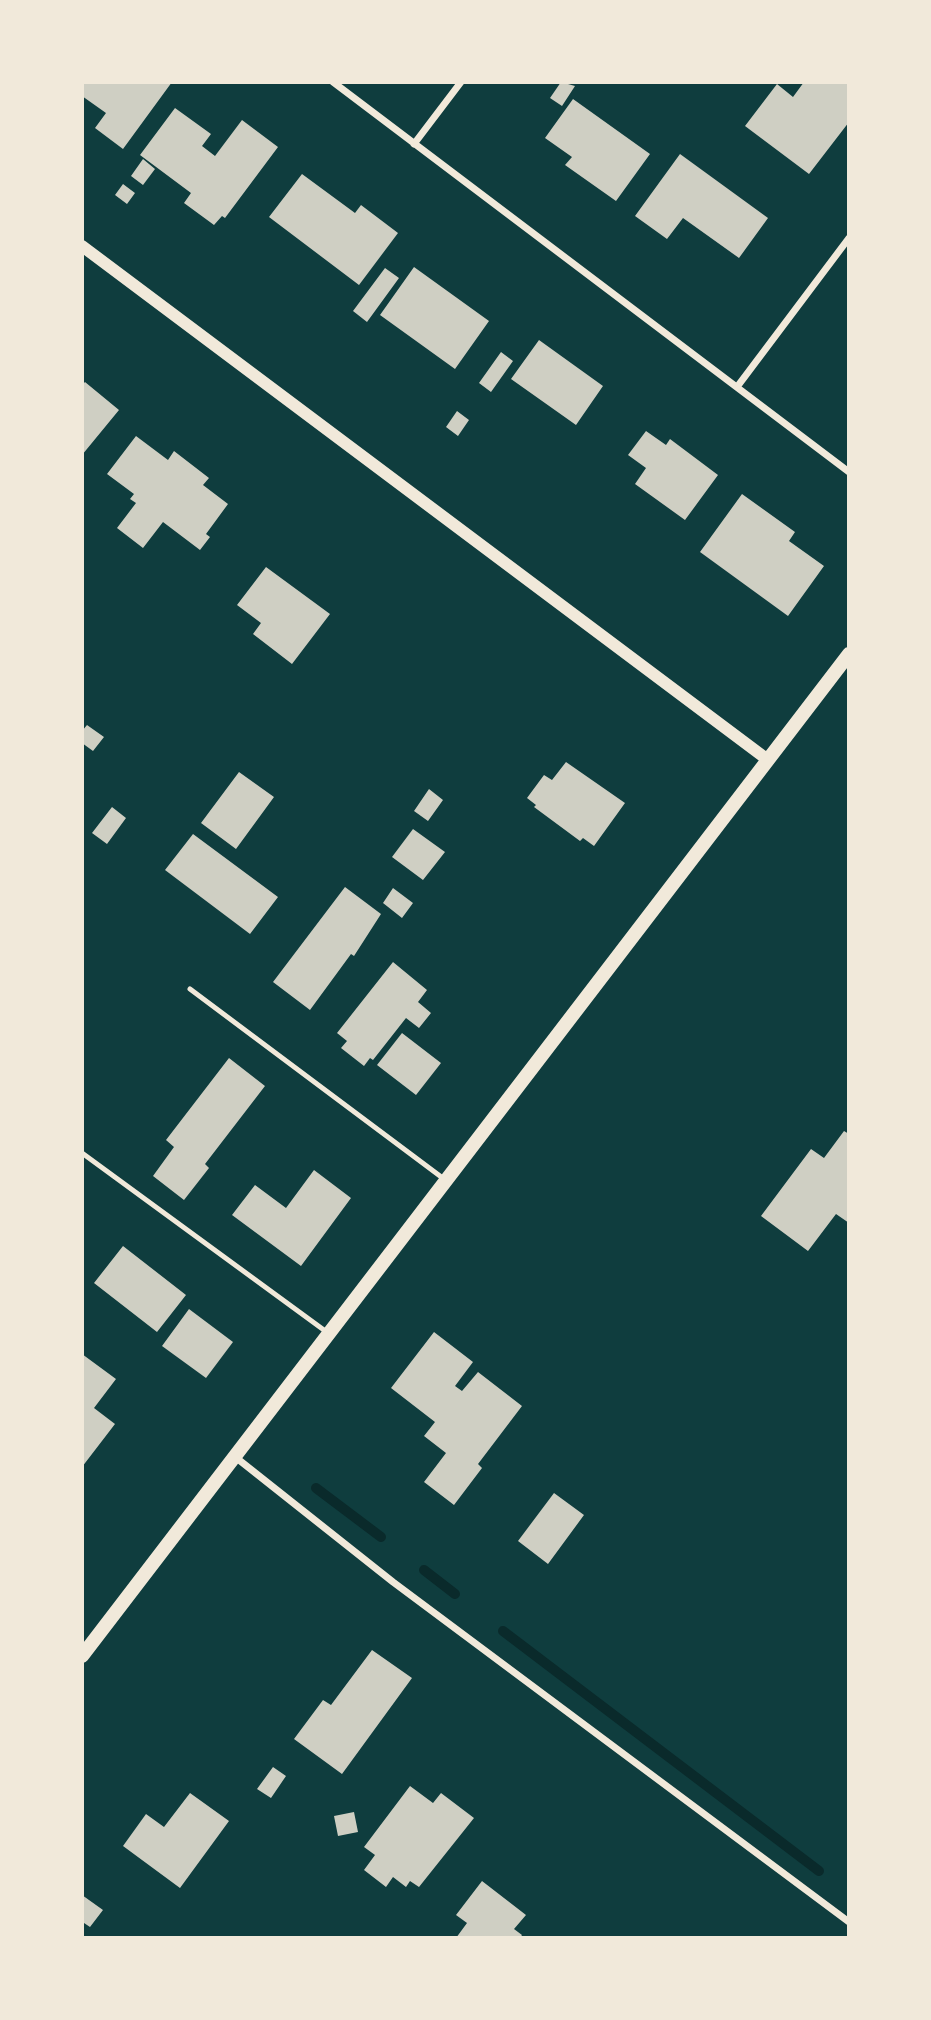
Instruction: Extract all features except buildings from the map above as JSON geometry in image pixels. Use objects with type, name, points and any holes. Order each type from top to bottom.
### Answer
[{"type":"main road","points":[[82,1656],[849,654]]},
{"type":"street","points":[[333,82],[849,472]]},
{"type":"street","points":[[414,144],[461,82]]},
{"type":"street","points":[[737,387],[849,238]]},
{"type":"street","points":[[82,246],[768,760]]},
{"type":"street","points":[[234,1456],[393,1582],[849,1922]]},
{"type":"lane","points":[[190,989],[446,1181]]},
{"type":"lane","points":[[82,1153],[328,1333]]},
{"type":"waterway","points":[[316,1488],[381,1537]]},
{"type":"waterway","points":[[424,1570],[455,1594]]},
{"type":"waterway","points":[[503,1631],[819,1871]]}]
